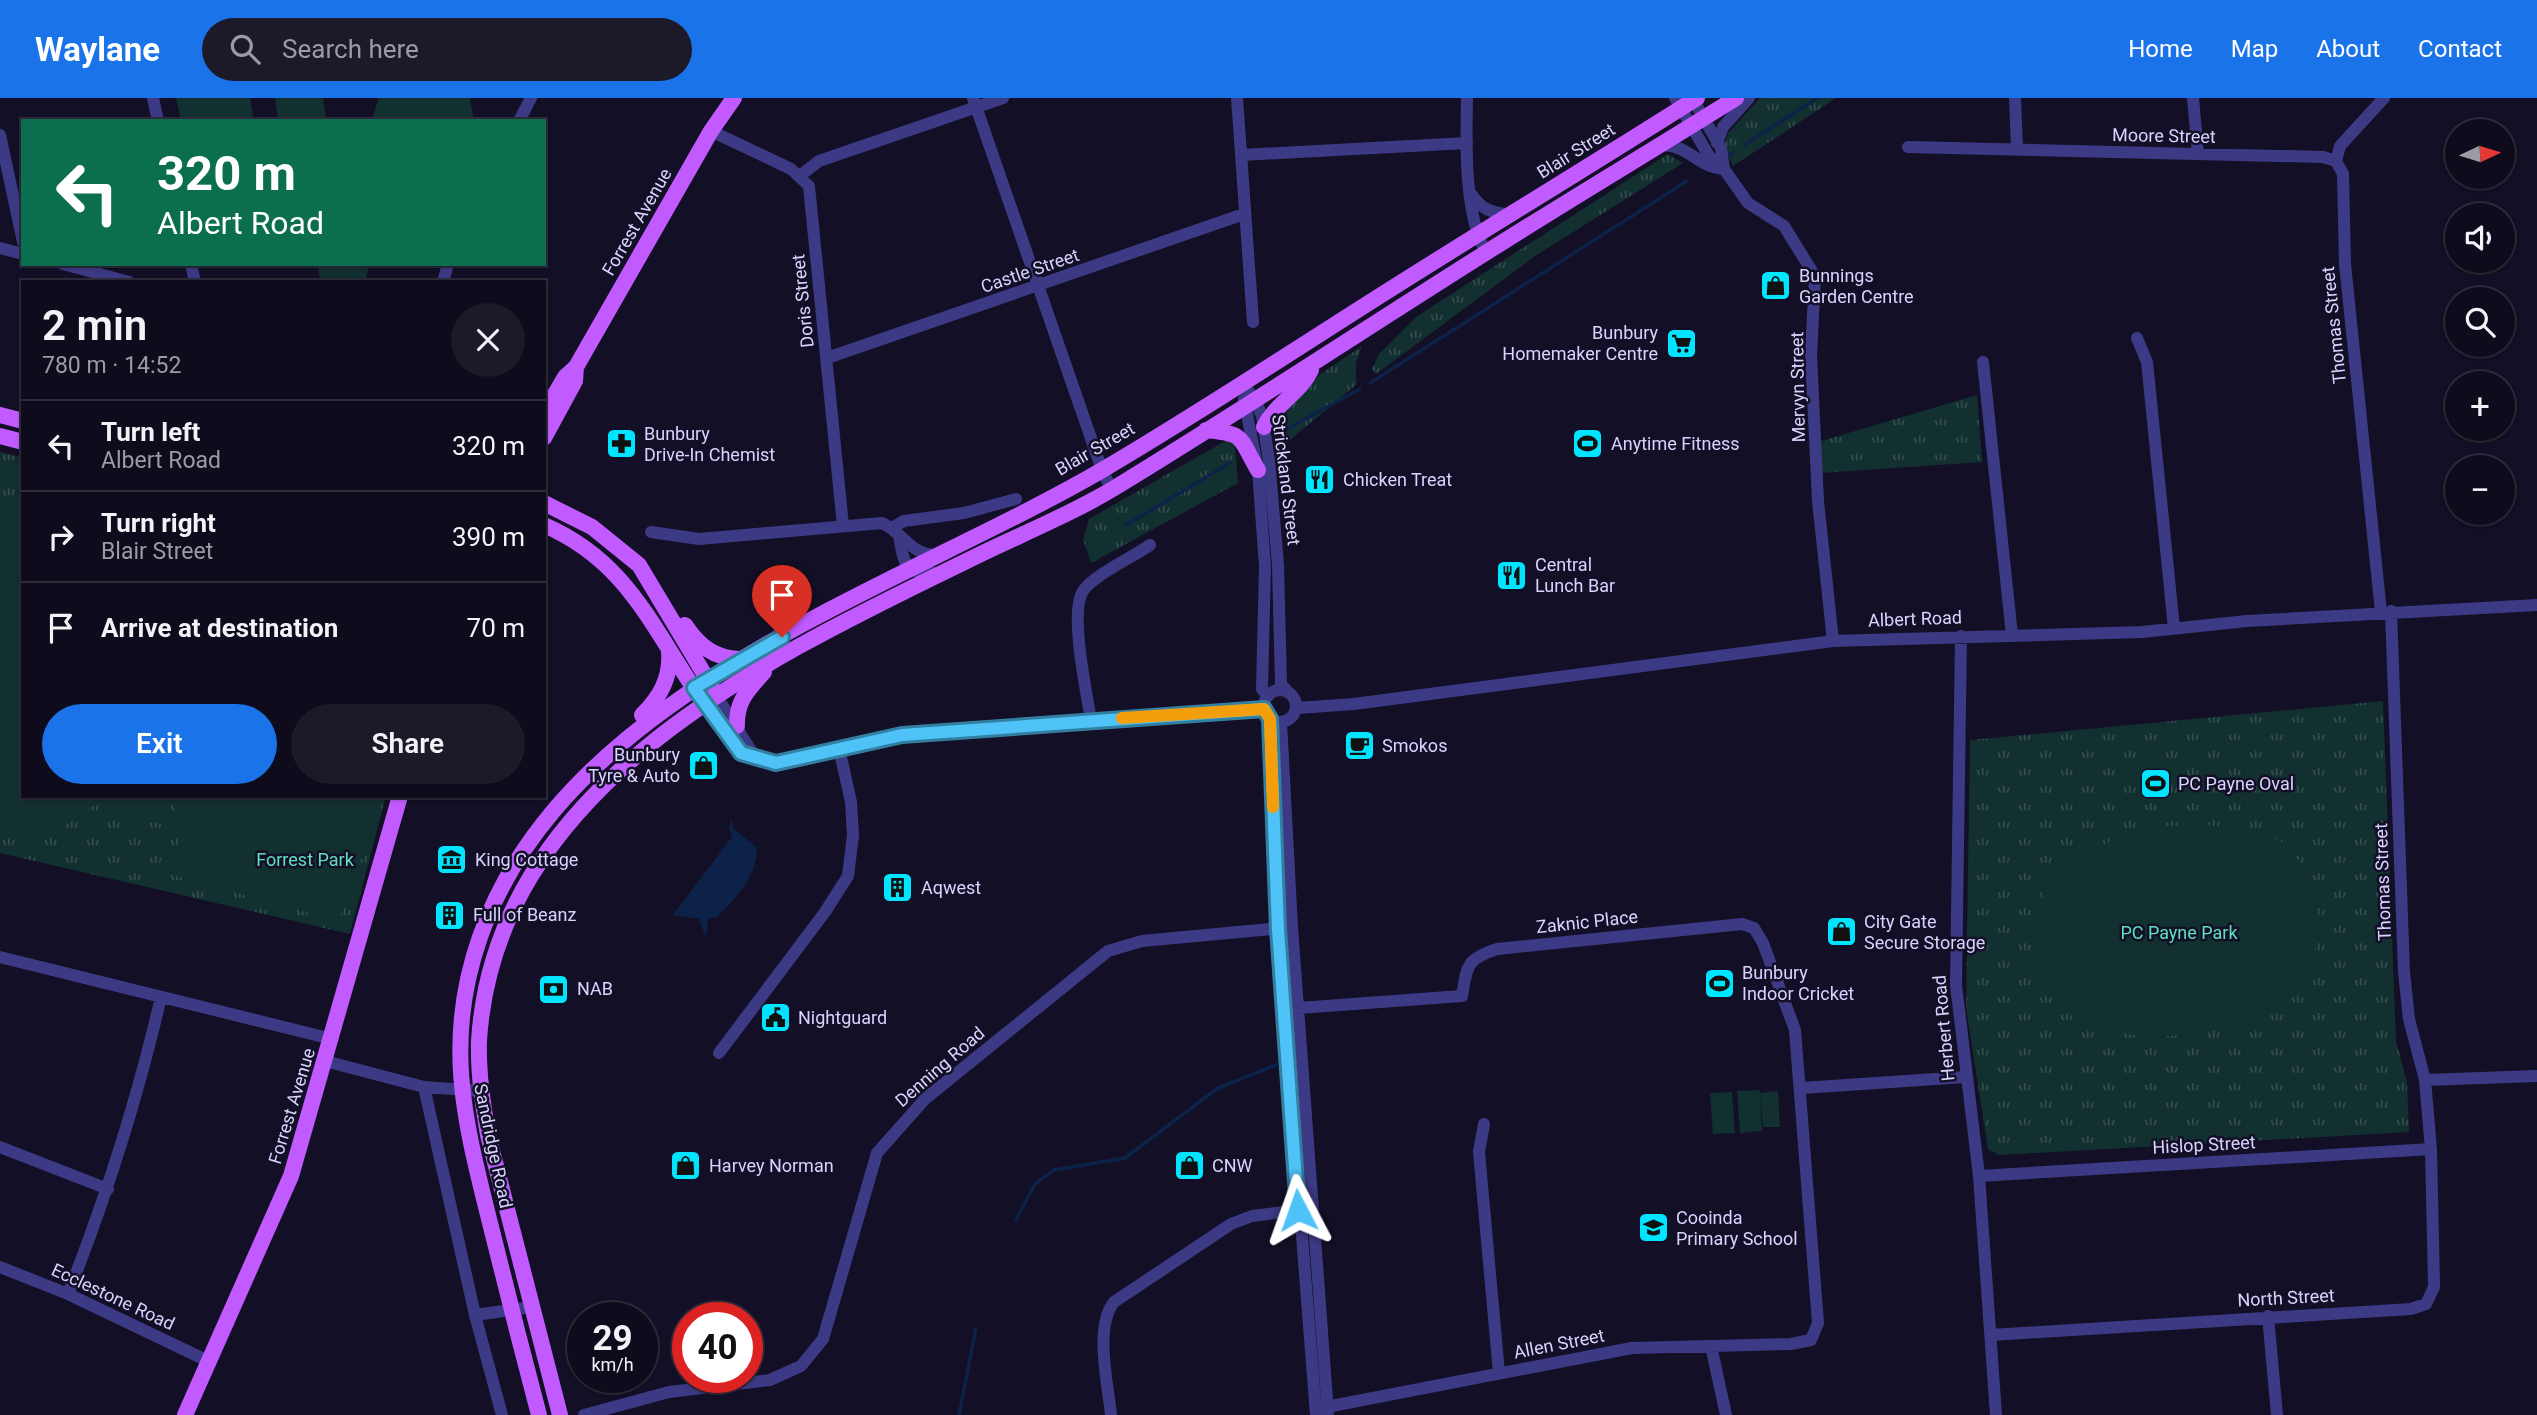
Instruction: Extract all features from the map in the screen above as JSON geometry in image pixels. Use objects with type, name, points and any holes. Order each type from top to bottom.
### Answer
[{"type":"main road","name":"Forrest Avenue","points":[[546,406],[551,389],[576,367],[711,131],[734,98]]},
{"type":"main road","points":[[639,565],[710,699],[944,572],[1112,490],[1486,252],[1736,98]]},
{"type":"main road","name":"Blair Street","points":[[700,684],[739,659],[1102,470],[1687,101]]},
{"type":"main road","points":[[1264,427],[1270,415],[1307,379],[1315,362]]},
{"type":"main road","name":"Forrest Avenue","points":[[546,434],[575,381],[576,367]]},
{"type":"main road","points":[[0,415],[21,420]]},
{"type":"main road","points":[[1206,430],[1234,433],[1241,438],[1258,470]]},
{"type":"main road","points":[[0,436],[21,441]]},
{"type":"main road","points":[[546,504],[592,527],[639,565],[696,641],[723,659],[739,659]]},
{"type":"main road","points":[[546,526],[572,539],[603,560],[625,582],[669,649],[700,684]]},
{"type":"main road","points":[[546,537],[557,540],[572,539]]},
{"type":"main road","points":[[574,788],[610,743],[654,704],[671,668],[669,649]]},
{"type":"main road","points":[[737,726],[737,711],[742,696],[772,663]]},
{"type":"main road","name":"Sandridge Road","points":[[538,1415],[460,1091],[458,1041],[466,990],[480,936],[523,853],[574,788],[643,724],[700,684]]},
{"type":"main road","name":"Sandridge Road","points":[[561,1415],[488,1135],[481,1091],[479,1043],[485,994],[503,932],[524,889],[567,827],[611,780],[710,699]]},
{"type":"main road","name":"Forrest Avenue","points":[[185,1415],[291,1176],[399,798]]},
{"type":"street","points":[[153,98],[158,119]]},
{"type":"street","points":[[520,119],[531,98]]},
{"type":"street","points":[[711,131],[801,175],[819,161],[975,103],[1003,98]]},
{"type":"street","points":[[1237,98],[1253,322]]},
{"type":"street","points":[[1466,98],[1467,143],[1476,235],[1486,252]]},
{"type":"street","points":[[1717,143],[1723,128],[1749,98]]},
{"type":"street","points":[[2015,98],[2017,149]]},
{"type":"street","points":[[2193,98],[2197,154]]},
{"type":"street","points":[[2336,161],[2340,146],[2384,98]]},
{"type":"street","name":"Mervyn Street","points":[[1687,101],[1709,156],[1724,169],[1748,203],[1784,226],[1815,276],[1811,356],[1818,501],[1833,641]]},
{"type":"street","points":[[975,103],[1102,470],[1112,490]]},
{"type":"street","name":"Mervyn Street","points":[[1696,123],[1717,143],[1724,169]]},
{"type":"street","points":[[0,135],[21,233]]},
{"type":"street","points":[[1241,155],[1467,143]]},
{"type":"street","points":[[1663,145],[1683,148],[1704,167],[1724,169]]},
{"type":"street","name":"Moore Street","points":[[1908,147],[2323,157],[2336,161]]},
{"type":"street","name":"Thomas Street","points":[[2336,161],[2343,174],[2345,264],[2386,611],[2404,972],[2409,1019],[2425,1080],[2431,1149]]},
{"type":"street","name":"Doris Street","points":[[801,175],[809,186],[843,526]]},
{"type":"street","points":[[1472,194],[1480,206],[1491,212],[1509,215]]},
{"type":"street","name":"Castle Street","points":[[827,358],[1244,214]]},
{"type":"street","points":[[0,248],[21,253]]},
{"type":"street","points":[[70,266],[123,280]]},
{"type":"street","points":[[2137,338],[2147,362],[2174,628]]},
{"type":"street","points":[[1983,362],[2012,635]]},
{"type":"street","name":"Strickland Street","points":[[1242,383],[1264,427],[1278,565],[1281,684],[1296,699],[1297,708]]},
{"type":"street","name":"Strickland Street","points":[[1250,403],[1265,566],[1262,690],[1271,711],[1292,927],[1314,1208],[1322,1412]]},
{"type":"street","points":[[651,532],[699,539],[843,526],[891,529],[904,521],[964,513],[1016,499]]},
{"type":"street","points":[[891,529],[908,546],[928,555],[938,555]]},
{"type":"street","points":[[891,529],[910,570],[918,574],[944,572]]},
{"type":"street","points":[[1091,720],[1081,664],[1080,598],[1089,585],[1150,545]]},
{"type":"street","name":"Albert Road","points":[[1297,708],[1354,704],[1833,641],[2142,632],[2386,611],[2537,605]]},
{"type":"street","name":"Herbert Road","points":[[1961,636],[1956,985],[1979,1176],[1996,1415]]},
{"type":"street","points":[[1271,711],[1279,689],[1287,691]]},
{"type":"street","points":[[710,699],[741,753],[785,763],[902,735],[1091,720],[1271,711],[1292,718],[1297,708]]},
{"type":"street","points":[[710,699],[737,726],[755,757]]},
{"type":"street","name":"Strickland Street","points":[[1271,711],[1278,929],[1298,1210],[1322,1412]]},
{"type":"street","points":[[719,1053],[825,912],[848,876],[853,842],[851,802],[839,748]]},
{"type":"street","name":"Zaknic Place","points":[[1285,1009],[1462,996],[1467,967],[1475,956],[1497,949],[1742,924],[1754,928],[1763,943],[1796,1030],[1802,1087]]},
{"type":"street","name":"Denning Road","points":[[584,1415],[669,1392],[770,1380],[801,1366],[823,1339],[877,1153],[925,1100],[1108,951],[1142,941],[1292,927]]},
{"type":"street","points":[[0,957],[332,1039]]},
{"type":"street","points":[[68,1294],[108,1189],[137,1100],[161,997]]},
{"type":"street","points":[[325,1061],[424,1087],[481,1091]]},
{"type":"street","points":[[2425,1080],[2537,1076]]},
{"type":"street","points":[[1802,1087],[1965,1077]]},
{"type":"street","points":[[424,1087],[475,1315],[502,1415]]},
{"type":"street","name":"Allen Street","points":[[1322,1412],[1499,1373],[1632,1348],[1791,1344],[1811,1340],[1818,1323],[1802,1087]]},
{"type":"street","points":[[1484,1124],[1479,1152],[1499,1373]]},
{"type":"street","points":[[0,1147],[108,1189]]},
{"type":"street","name":"Hislop Street","points":[[1979,1176],[2431,1149]]},
{"type":"street","name":"North Street","points":[[1991,1335],[2411,1309],[2426,1304],[2434,1287],[2431,1149]]},
{"type":"street","points":[[1111,1415],[1103,1328],[1106,1312],[1114,1302],[1231,1224],[1252,1216],[1314,1208]]},
{"type":"street","name":"Ecclestone Road","points":[[0,1268],[68,1294],[210,1362]]},
{"type":"street","points":[[475,1315],[532,1307]]},
{"type":"street","points":[[2268,1316],[2277,1415]]},
{"type":"street","points":[[1711,1346],[1726,1415]]},
{"type":"green space","points":[[176,98],[250,98],[254,119],[181,119]]},
{"type":"green space","points":[[275,98],[323,98],[326,119],[278,119]]},
{"type":"green space","points":[[379,98],[470,98],[474,119],[372,119]]},
{"type":"green space","points":[[1760,98],[1836,98],[1733,166],[1724,147],[1728,133]]},
{"type":"green space","points":[[1668,154],[1683,163],[1535,256],[1376,374],[1372,369],[1379,354],[1416,317]]},
{"type":"green space","points":[[317,266],[369,266],[365,280],[321,280]]},
{"type":"green space","points":[[1362,346],[1356,363],[1356,385],[1274,453],[1285,414],[1293,400],[1315,378]]},
{"type":"green space","points":[[1977,395],[1982,462],[1821,473],[1818,442]]},
{"type":"green space","points":[[1234,436],[1238,483],[1091,563],[1083,540],[1089,519]]},
{"type":"green space","name":"Forrest Park","points":[[0,452],[21,457],[21,798],[385,798],[350,934],[0,853]]},
{"type":"green space","points":[[21,502],[21,798],[101,798],[69,823],[29,833],[0,831],[0,505]]},
{"type":"green space","name":"PC Payne Park","points":[[2383,701],[2396,1041],[2407,1082],[2409,1132],[1999,1155],[1988,1149],[1966,1008],[1970,740]]},
{"type":"green space","points":[[123,798],[168,798],[162,824],[119,815]]},
{"type":"green space","points":[[173,798],[381,798],[377,827],[367,851],[352,871],[339,921],[169,874],[180,835]]},
{"type":"green space","points":[[2164,826],[2251,830],[2283,843],[2299,861],[2314,893],[2318,908],[2318,938],[2309,966],[2300,980],[2280,1001],[2260,1014],[2228,1026],[2204,1031],[2170,1036],[2137,1036],[2102,1024],[2062,995],[2041,969],[2031,937],[2045,889],[2064,866],[2105,844]]},
{"type":"green space","points":[[1760,1090],[1762,1131],[1740,1133],[1737,1091]]},
{"type":"green space","points":[[1778,1091],[1780,1127],[1763,1127],[1760,1093]]},
{"type":"green space","points":[[1732,1092],[1735,1133],[1713,1134],[1710,1093]]},
{"type":"water","points":[[731,818],[733,828],[757,848],[756,859],[749,878],[737,895],[716,918],[708,918],[706,938],[699,919],[673,915],[732,837],[729,828]]},
{"type":"waterway","points":[[1745,145],[1817,98]]},
{"type":"waterway","points":[[1726,157],[1733,153]]},
{"type":"waterway","points":[[1370,383],[1687,181]]},
{"type":"waterway","points":[[1287,429],[1360,389]]},
{"type":"waterway","points":[[1126,525],[1230,463]]},
{"type":"waterway","points":[[1016,1220],[1035,1184],[1054,1170],[1125,1158],[1218,1088],[1276,1065]]},
{"type":"waterway","points":[[959,1415],[976,1328]]},
{"type":"slow traffic","points":[[1122,718],[1264,709],[1270,719],[1273,807]]},
{"type":"place","name":"Bunnings Garden Centre","points":[[1776,286]]},
{"type":"place","name":"Bunbury Homemaker Centre","points":[[1681,343]]},
{"type":"place","name":"Bunbury Drive-In Chemist","points":[[621,444]]},
{"type":"place","name":"Anytime Fitness","points":[[1588,444]]},
{"type":"place","name":"Chicken Treat","points":[[1320,480]]},
{"type":"place","name":"Central Lunch Bar","points":[[1512,575]]},
{"type":"place","name":"Smokos","points":[[1359,746]]},
{"type":"place","name":"Bunbury Tyre & Auto","points":[[703,765]]},
{"type":"place","name":"PC Payne Oval","points":[[2155,784]]},
{"type":"place","name":"King Cottage","points":[[452,860]]},
{"type":"place","name":"Aqwest","points":[[898,888]]},
{"type":"place","name":"Full of Beanz","points":[[450,915]]},
{"type":"place","name":"City Gate Secure Storage","points":[[1841,932]]},
{"type":"place","name":"Bunbury Indoor Cricket","points":[[1719,983]]},
{"type":"place","name":"NAB","points":[[554,989]]},
{"type":"place","name":"Nightguard","points":[[775,1018]]},
{"type":"place","name":"Harvey Norman","points":[[686,1166]]},
{"type":"place","name":"CNW","points":[[1189,1166]]},
{"type":"place","name":"Cooinda Primary School","points":[[1653,1228]]},
{"type":"route","points":[[782,637],[739,659],[694,688],[741,753],[776,763],[902,735],[1264,709],[1270,719],[1278,929],[1298,1210]]}]
